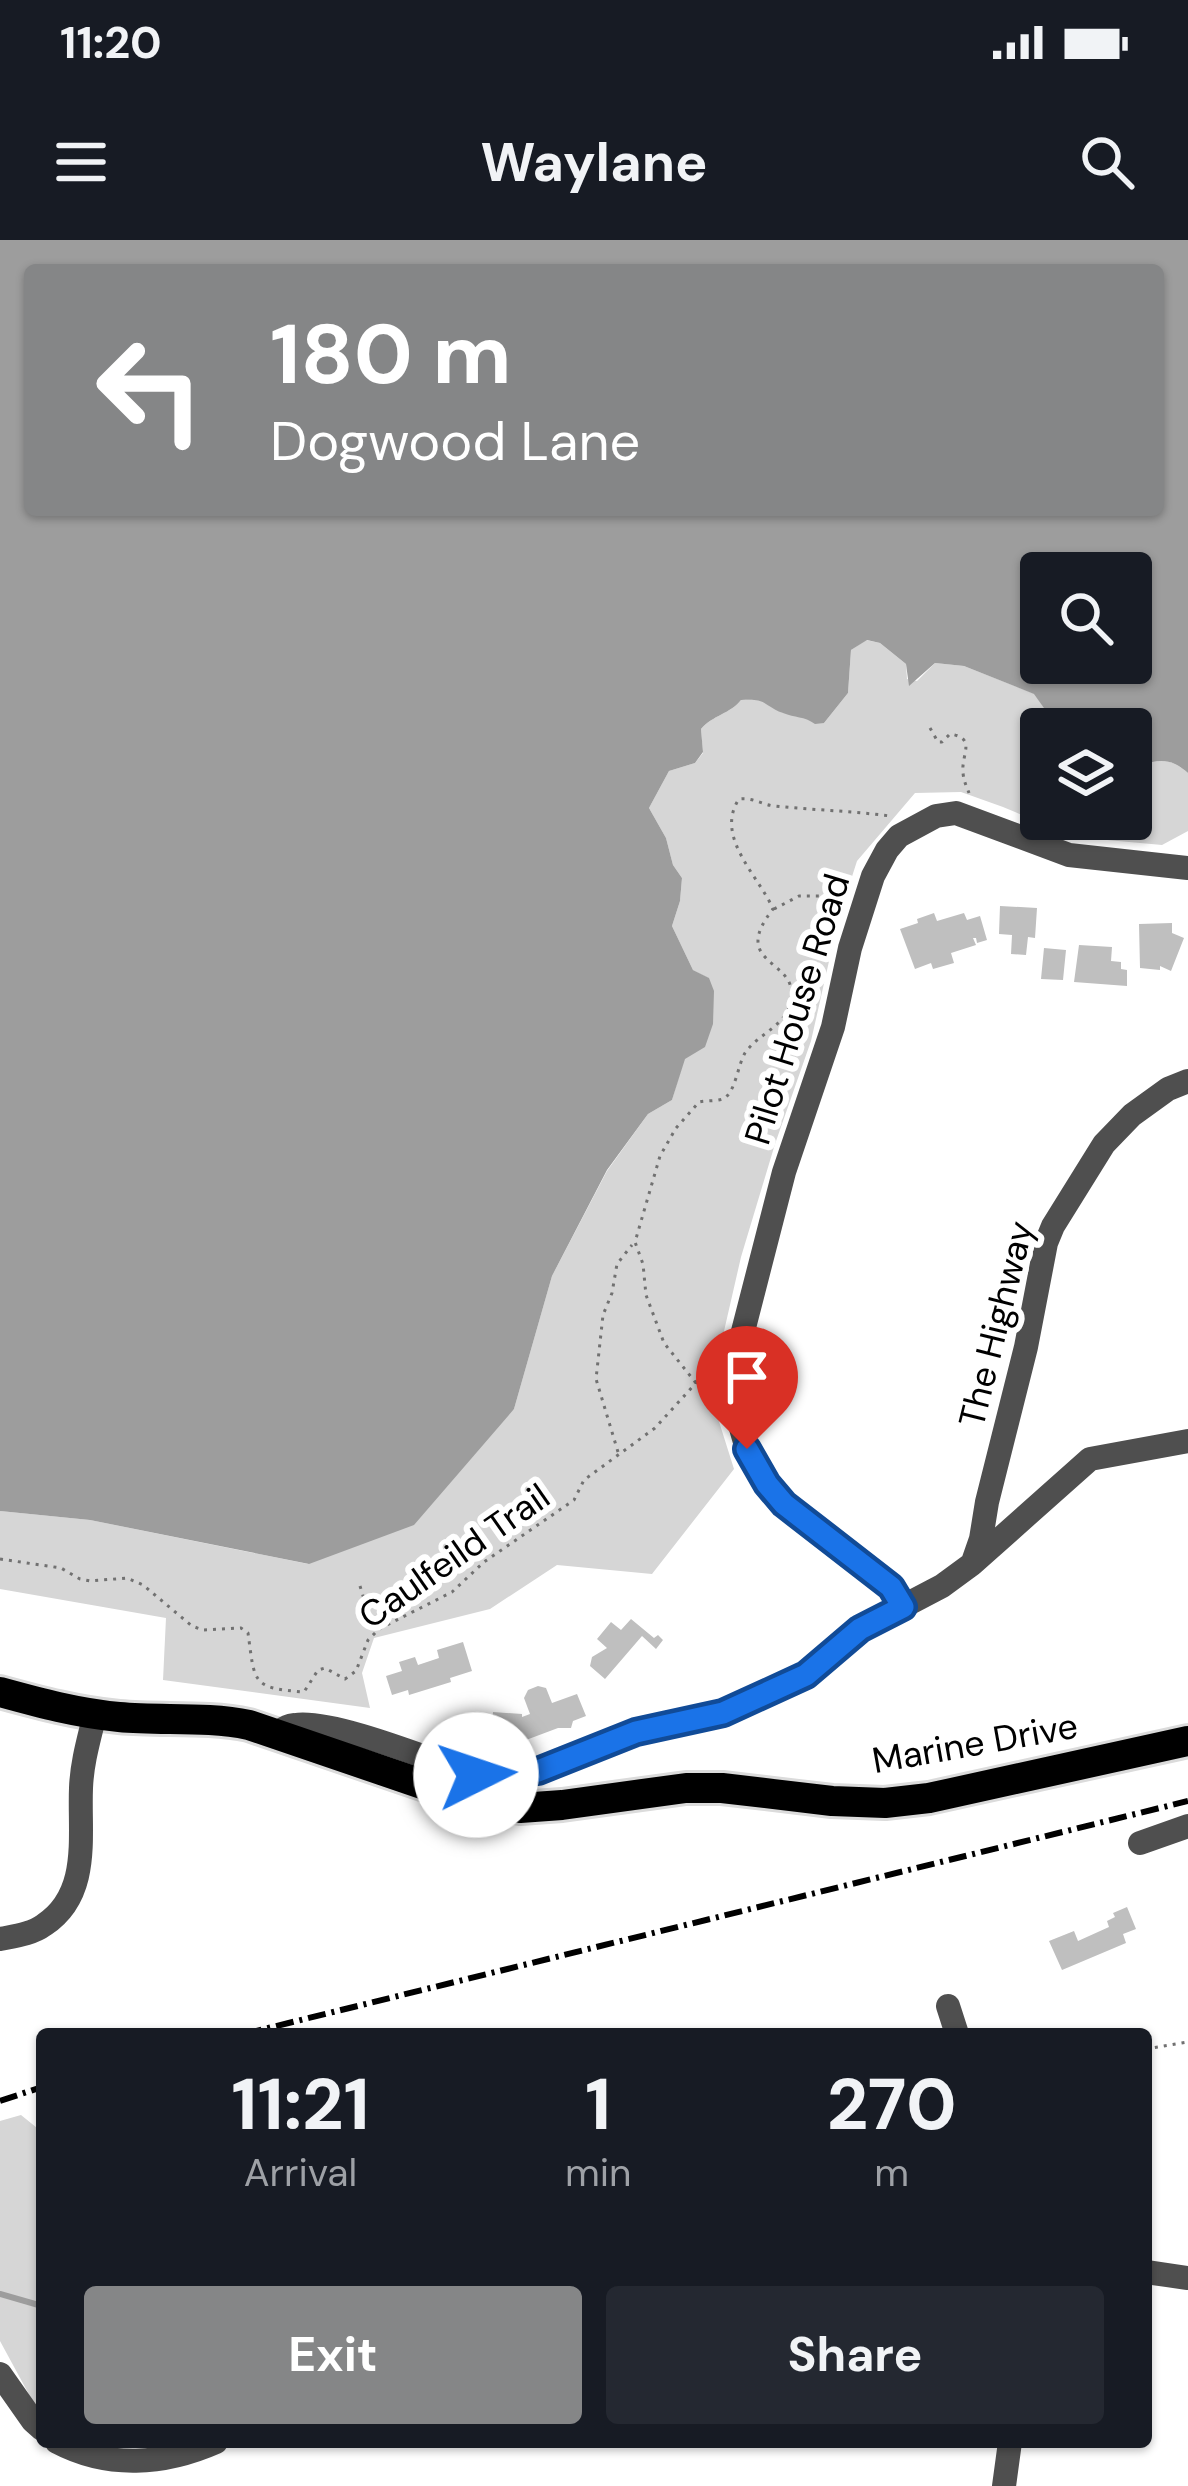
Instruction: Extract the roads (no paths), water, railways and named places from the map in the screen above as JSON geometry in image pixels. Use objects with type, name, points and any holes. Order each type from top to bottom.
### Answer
[{"type":"main road","name":"Marine Drive","points":[[0,1691],[71,1712],[220,1719],[278,1732],[466,1799],[520,1808],[686,1788],[884,1803],[928,1798],[1188,1741]]},
{"type":"street","name":"Pilot House Road","points":[[903,1607],[891,1587],[775,1495],[740,1433],[733,1401],[740,1343],[784,1172],[833,1027],[869,889],[886,850],[899,836],[946,814],[973,818],[1069,854],[1188,868]]},
{"type":"street","name":"The Highway","points":[[972,1564],[1053,1226],[1105,1144],[1132,1115],[1188,1081]]},
{"type":"street","points":[[278,1732],[294,1725],[314,1726],[476,1775],[523,1774],[636,1732],[711,1718],[806,1675],[860,1629],[942,1586],[1090,1459],[1188,1441]]},
{"type":"street","points":[[0,1940],[46,1924],[76,1888],[82,1770],[95,1714]]},
{"type":"street","points":[[1140,1843],[1188,1826]]},
{"type":"street","points":[[948,2006],[955,2028]]},
{"type":"street","points":[[1152,2273],[1188,2278]]},
{"type":"street","points":[[0,2374],[36,2424]]},
{"type":"street","points":[[69,2448],[120,2463],[200,2448]]},
{"type":"street","points":[[1004,2486],[1009,2448]]},
{"type":"waterway","points":[[0,2294],[36,2304]]},
{"type":"railway","points":[[268,2028],[1188,1801]]},
{"type":"railway","points":[[0,2101],[36,2089]]}]
